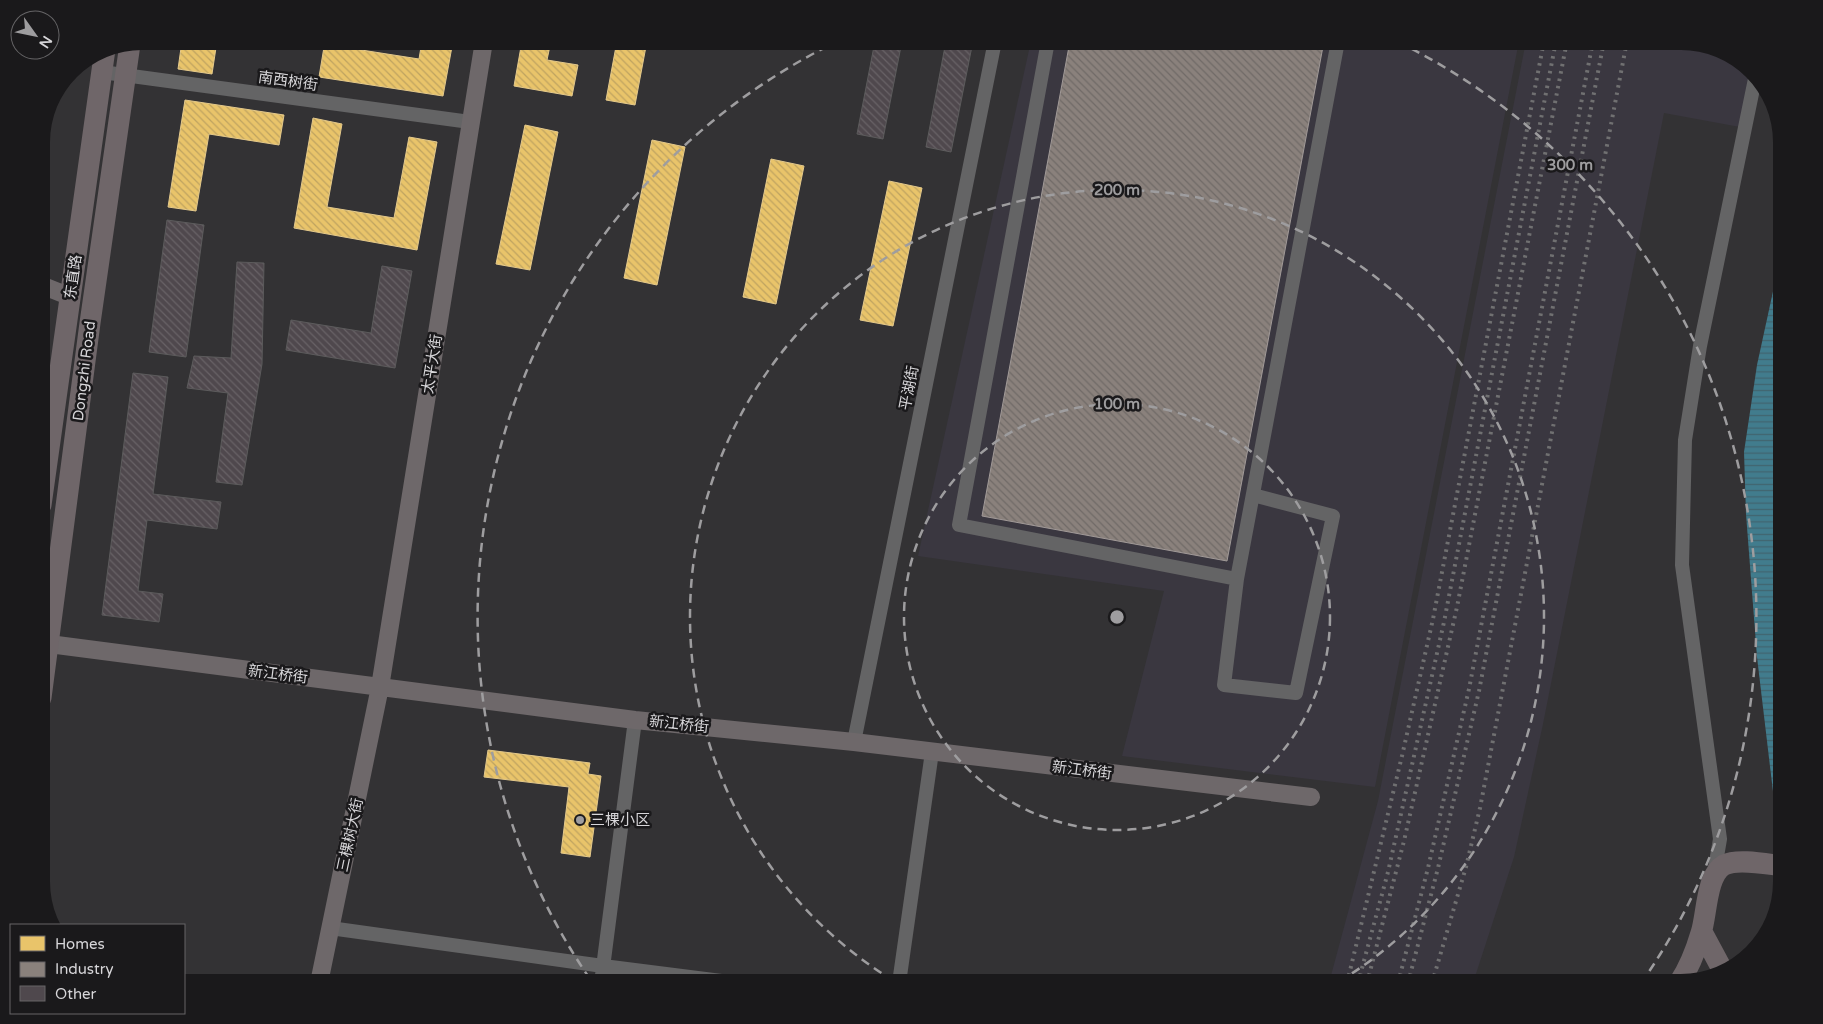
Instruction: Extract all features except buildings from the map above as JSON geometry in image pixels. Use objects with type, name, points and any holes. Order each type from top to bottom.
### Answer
[{"type":"highway","name":"Dongzhi Road","points":[[50,636],[90,323],[129,51]]},
{"type":"highway","name":"东直路","points":[[50,446],[104,58]]},
{"type":"highway","points":[[1684,974],[1702,932],[1714,874],[1724,865],[1739,862],[1773,864]]},
{"type":"highway","points":[[1702,932],[1720,965]]},
{"type":"main road","name":"太平大街","points":[[380,687],[482,50]]},
{"type":"main road","points":[[50,288],[70,297]]},
{"type":"main road","name":"新江桥街","points":[[50,644],[634,720],[854,742],[1311,797]]},
{"type":"main road","name":"三棵树大街","points":[[321,974],[380,687]]},
{"type":"street","name":"平湖街","points":[[854,742],[993,50]]},
{"type":"street","points":[[1046,50],[959,525],[1237,579]]},
{"type":"street","points":[[1253,496],[1333,516],[1296,692],[1224,685],[1237,579],[1336,50]]},
{"type":"street","name":"南西树街","points":[[102,72],[470,122]]},
{"type":"street","points":[[1714,874],[1720,839],[1682,565],[1685,440],[1700,346],[1754,86]]},
{"type":"street","points":[[602,974],[634,720]]},
{"type":"street","points":[[900,974],[932,752]]},
{"type":"street","points":[[330,928],[666,974]]},
{"type":"shaded area","points":[[1029,50],[1517,50],[1375,787],[1122,756],[1164,591],[918,556]]},
{"type":"shaded area","points":[[1524,50],[1681,50],[1705,53],[1727,62],[1750,81],[1740,127],[1664,113],[1543,724],[1514,857],[1476,974],[1331,974],[1378,801]]},
{"type":"water","points":[[1773,291],[1773,792],[1757,657],[1746,514],[1744,452],[1757,365]]},
{"type":"railway","points":[[1349,974],[1433,619],[1542,50]]},
{"type":"railway","points":[[1360,974],[1388,872],[1444,622],[1554,50]]},
{"type":"railway","points":[[1369,974],[1404,841],[1457,607],[1565,50]]},
{"type":"railway","points":[[1400,974],[1428,868],[1469,689],[1591,50]]},
{"type":"railway","points":[[1410,974],[1438,868],[1479,691],[1602,50]]},
{"type":"railway","points":[[1435,974],[1466,867],[1480,808],[1625,50]]},
{"type":"place","name":"三棵小区","points":[[580,820]]}]
